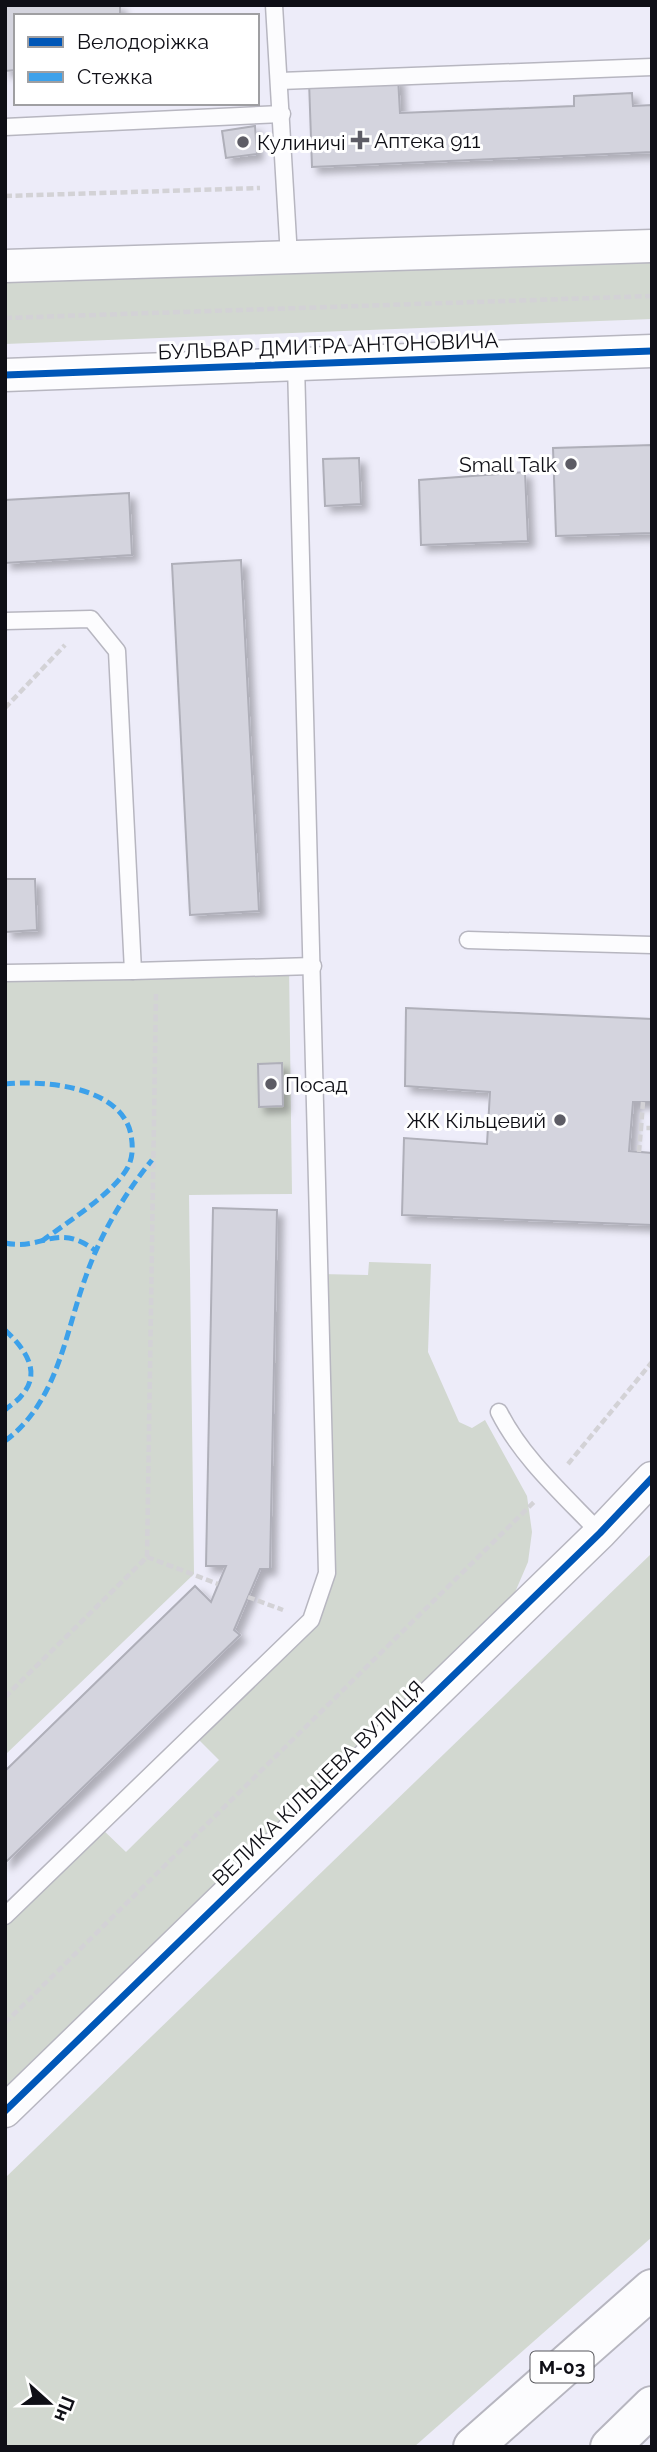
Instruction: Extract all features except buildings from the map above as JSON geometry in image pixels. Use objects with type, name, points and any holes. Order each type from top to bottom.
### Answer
[{"type":"highway","name":"М-03","points":[[472,2447],[652,2289]]},
{"type":"highway","points":[[610,2447],[652,2406]]},
{"type":"street","points":[[5,266],[652,246]]},
{"type":"street","name":"БУЛЬВАР ДМИТРА АНТОНОВИЧА","points":[[5,375],[652,351]]},
{"type":"street","name":"ВЕЛИКА КІЛЬЦЕВА ВУЛИЦЯ","points":[[5,2111],[600,1533],[652,1478]]},
{"type":"lane","points":[[274,5],[289,257]]},
{"type":"lane","points":[[280,81],[652,66]]},
{"type":"lane","points":[[5,127],[282,114]]},
{"type":"lane","points":[[5,1916],[311,1620],[327,1573],[296,364]]},
{"type":"lane","points":[[5,621],[91,619],[117,651],[134,971]]},
{"type":"lane","points":[[468,940],[652,946]]},
{"type":"lane","points":[[5,973],[313,966]]},
{"type":"lane","points":[[499,1412],[506,1428],[534,1462],[600,1533]]},
{"type":"path","points":[[5,196],[285,188]]},
{"type":"path","points":[[5,318],[652,296]]},
{"type":"path","points":[[5,708],[91,619]]},
{"type":"path","points":[[5,1697],[147,1557],[157,971]]},
{"type":"path","points":[[639,1152],[643,1102]]},
{"type":"path","points":[[641,1128],[652,1128]]},
{"type":"path","points":[[567,1466],[652,1362]]},
{"type":"path","points":[[5,2023],[540,1496]]},
{"type":"path","points":[[147,1557],[218,1584]]},
{"type":"path","points":[[248,1597],[285,1611]]},
{"type":"path","points":[[275,1621],[285,1611],[289,1598]]},
{"type":"shaded area","points":[[652,259],[652,319],[5,344],[5,283]]},
{"type":"shaded area","points":[[289,965],[292,1194],[189,1195],[194,1574],[5,1755],[5,969]]},
{"type":"shaded area","points":[[369,1262],[431,1264],[428,1352],[459,1422],[472,1428],[485,1420],[527,1496],[532,1532],[528,1562],[498,1632],[5,2111],[5,1916],[99,1826],[126,1852],[219,1760],[192,1733],[311,1620],[327,1573],[320,1274],[368,1275]]},
{"type":"shaded area","points":[[652,1553],[652,2237],[414,2447],[5,2447],[5,2178]]},
{"type":"marked path","points":[[5,1084],[59,1085],[97,1096],[113,1106],[125,1119],[131,1135],[131,1159],[121,1177],[89,1207],[42,1241]]},
{"type":"marked path","points":[[5,1441],[23,1425],[48,1387],[58,1365],[98,1245],[123,1200],[152,1160]]},
{"type":"marked path","points":[[5,1243],[30,1243],[60,1237],[82,1242],[96,1251]]},
{"type":"marked path","points":[[5,1330],[24,1352],[31,1368],[28,1386],[5,1410]]},
{"type":"cycle path","points":[[5,375],[652,351]]},
{"type":"cycle path","points":[[5,2111],[600,1533],[652,1478]]},
{"type":"place","name":"Аптека 911","points":[[360,140]]},
{"type":"place","name":"Кулиничі","points":[[243,142]]},
{"type":"place","name":"Small Talk","points":[[571,464]]},
{"type":"place","name":"Посад","points":[[271,1084]]},
{"type":"place","name":"ЖК Кільцевий","points":[[560,1120]]}]
